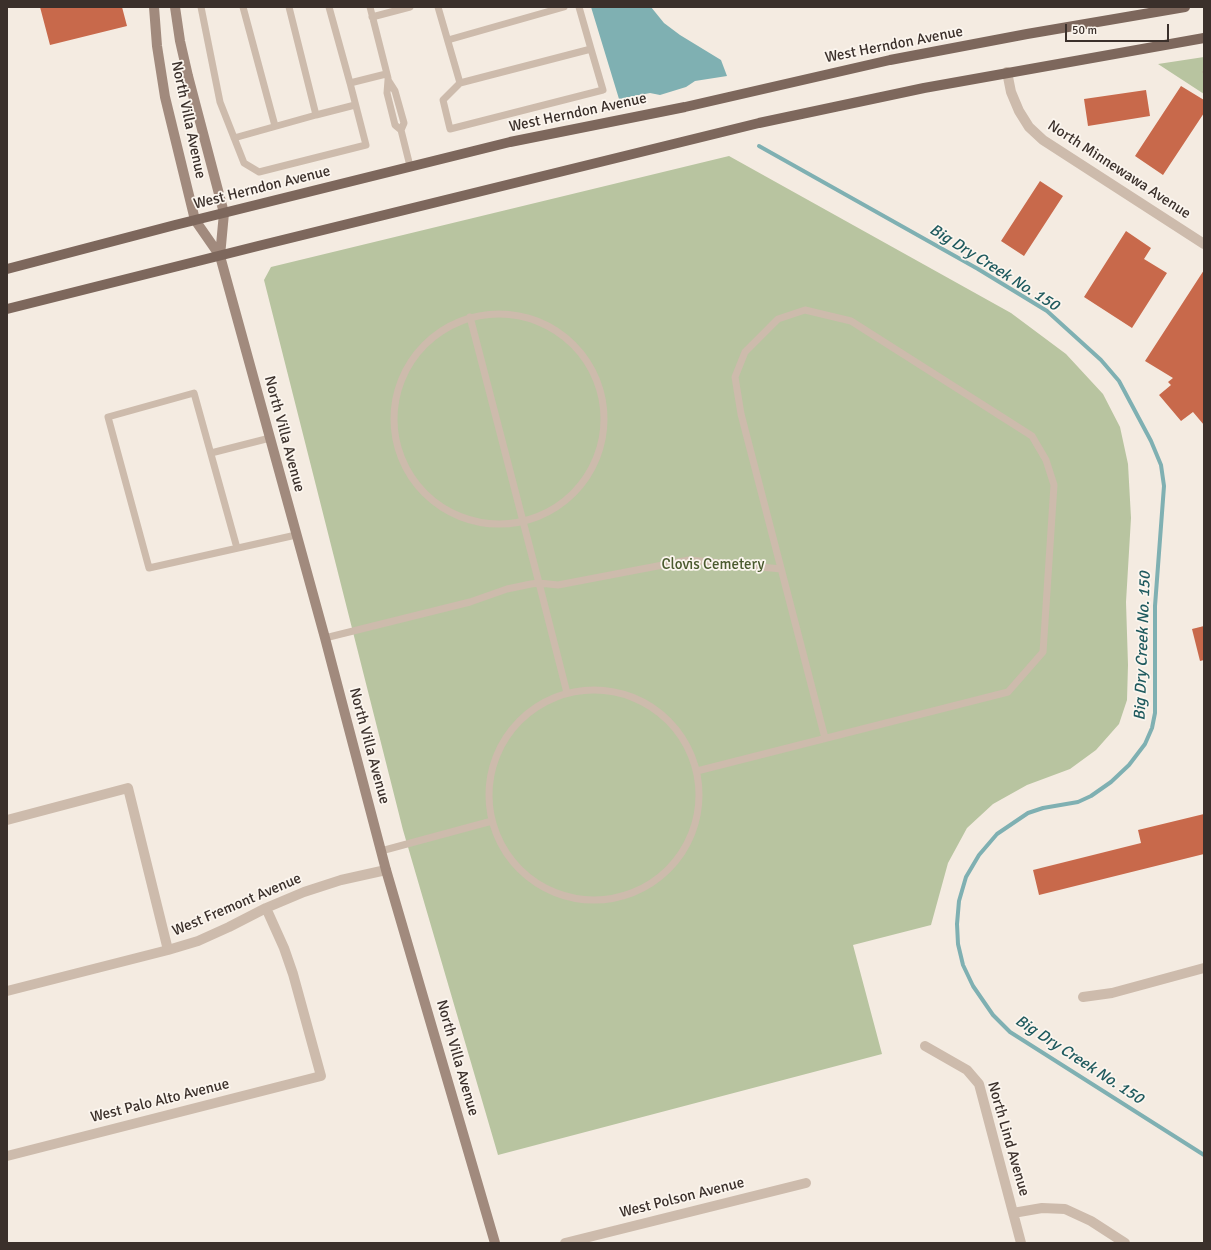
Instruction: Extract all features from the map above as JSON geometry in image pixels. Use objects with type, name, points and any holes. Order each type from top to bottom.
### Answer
[{"type":"main road","name":"North Villa Avenue","points":[[154,7],[157,46],[165,97],[195,220],[220,256],[325,638],[386,870],[495,1243]]},
{"type":"main road","name":"North Villa Avenue","points":[[175,7],[186,69],[224,213],[220,256]]},
{"type":"main road","name":"West Herndon Avenue","points":[[7,269],[195,220],[510,142],[677,108],[890,60],[1027,34],[1185,7]]},
{"type":"main road","points":[[7,309],[759,123],[916,89],[1204,38]]},
{"type":"street","name":"North Minnewawa Avenue","points":[[1008,72],[1011,92],[1019,111],[1029,126],[1043,140],[1204,244]]},
{"type":"street","points":[[7,820],[128,788],[168,950]]},
{"type":"street","name":"West Fremont Avenue","points":[[7,991],[198,941],[266,908],[304,892],[341,880],[386,870]]},
{"type":"street","name":"West Palo Alto Avenue","points":[[7,1156],[321,1076],[291,967],[266,908]]},
{"type":"street","points":[[1083,997],[1112,992],[1204,968]]},
{"type":"street","name":"North Lind Avenue","points":[[926,1046],[967,1070],[979,1084],[1021,1243]]},
{"type":"street","name":"West Polson Avenue","points":[[565,1243],[806,1183]]},
{"type":"street","points":[[1013,1213],[1042,1208],[1065,1209],[1091,1221],[1125,1243]]},
{"type":"lane","points":[[201,7],[220,102],[244,163],[259,172],[366,145],[329,7]]},
{"type":"lane","points":[[243,7],[275,126]]},
{"type":"lane","points":[[289,7],[316,115]]},
{"type":"lane","points":[[370,7],[387,77],[395,91],[404,123],[401,130],[410,166]]},
{"type":"lane","points":[[372,17],[410,7]]},
{"type":"lane","points":[[438,7],[460,84]]},
{"type":"lane","points":[[448,40],[564,7]]},
{"type":"lane","points":[[579,7],[603,90],[450,129],[443,100],[460,84],[591,49]]},
{"type":"lane","points":[[350,83],[387,77]]},
{"type":"lane","points":[[234,138],[355,105]]},
{"type":"lane","points":[[697,771],[1008,692],[1043,652],[1054,485],[1046,460],[1032,436],[851,321],[804,310],[778,318],[745,352],[735,377],[741,414],[825,738]]},
{"type":"lane","points":[[501,313],[531,318],[559,331],[581,352],[597,378],[605,407],[604,438],[594,467],[576,491],[558,506],[523,522],[494,524],[465,518],[438,505],[417,485],[402,459],[394,431],[395,401],[404,373],[420,348],[443,329],[470,317],[501,313]]},
{"type":"lane","points":[[470,317],[567,693]]},
{"type":"lane","points":[[237,548],[194,392],[108,417],[149,568],[296,535]]},
{"type":"lane","points":[[211,453],[270,438]]},
{"type":"lane","points":[[325,638],[470,602],[507,589],[539,583],[558,585],[689,560],[781,569]]},
{"type":"lane","points":[[599,689],[630,696],[658,711],[681,733],[695,762],[700,793],[696,824],[683,853],[661,877],[634,893],[603,900],[574,899],[547,890],[524,874],[505,852],[493,827],[489,799],[491,771],[502,744],[519,721],[524,717],[541,704],[567,693],[599,689]]},
{"type":"lane","points":[[381,850],[492,821]]},
{"type":"green space","points":[[1204,57],[1204,94],[1158,64]]},
{"type":"green space","name":"Clovis Cemetery","points":[[729,156],[1011,313],[1066,354],[1103,394],[1120,427],[1128,464],[1131,518],[1126,602],[1128,665],[1127,700],[1119,724],[1096,750],[1070,769],[1027,785],[993,804],[967,828],[948,863],[931,925],[853,945],[882,1054],[498,1155],[403,830],[264,280],[271,267]]},
{"type":"water","points":[[591,7],[651,7],[664,23],[680,35],[721,60],[727,76],[695,81],[686,87],[660,95],[650,93],[619,99]]},
{"type":"building","points":[[40,7],[122,7],[127,26],[50,45]]},
{"type":"building","points":[[1181,86],[1204,100],[1204,113],[1163,175],[1135,156]]},
{"type":"building","points":[[1146,90],[1150,116],[1088,126],[1084,99]]},
{"type":"building","points":[[1040,181],[1063,196],[1024,256],[1001,241]]},
{"type":"building","points":[[1126,231],[1151,248],[1144,259],[1167,273],[1132,328],[1084,297]]},
{"type":"building","points":[[1204,270],[1204,425],[1193,412],[1181,421],[1159,395],[1171,385],[1168,382],[1173,378],[1145,361]]},
{"type":"building","points":[[1204,626],[1204,660],[1200,661],[1192,629]]},
{"type":"building","points":[[1204,814],[1204,854],[1039,895],[1033,870],[1141,843],[1138,830]]},
{"type":"waterway","name":"Big Dry Creek No. 150","points":[[759,146],[978,269],[1047,311],[1101,360],[1119,381],[1151,441],[1161,465],[1164,486],[1155,606],[1155,713],[1152,728],[1145,744],[1129,765],[1111,782],[1091,796],[1078,802],[1043,808],[1028,813],[997,834],[979,855],[966,877],[959,901],[957,924],[958,944],[963,965],[973,986],[993,1015],[1010,1032],[1204,1155]]}]
